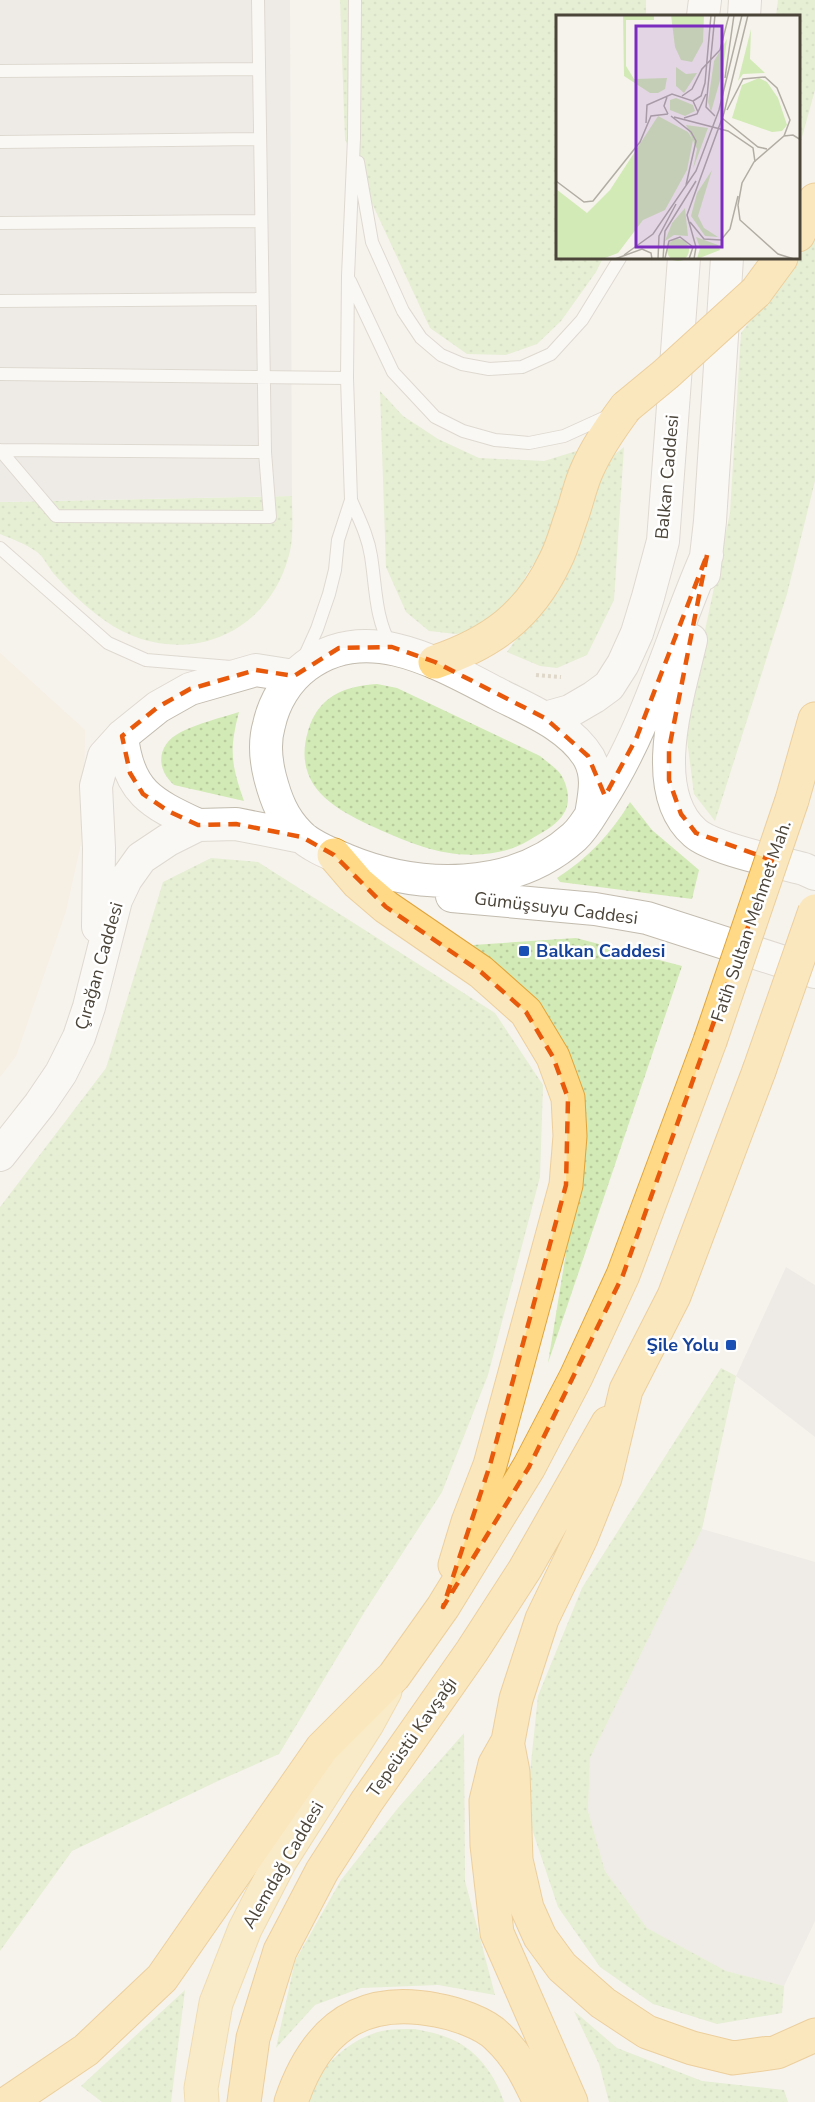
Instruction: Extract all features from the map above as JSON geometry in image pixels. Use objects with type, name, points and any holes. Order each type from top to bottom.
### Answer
[{"type":"highway","points":[[800,231],[815,200]]},
{"type":"highway","points":[[435,662],[460,654],[505,628],[532,599],[555,562],[586,471],[604,438],[626,407],[756,292],[780,260]]},
{"type":"highway","name":"Fatih Sultan Mehmet Mah.","points":[[9,2102],[86,2050],[162,1978],[322,1748],[394,1676],[443,1607],[529,1467],[576,1377],[623,1275],[710,1041],[792,800],[815,719]]},
{"type":"highway","points":[[334,855],[358,883],[386,907],[481,972],[525,1012],[553,1057],[568,1098],[570,1137],[566,1185],[490,1465],[468,1522],[443,1607]]},
{"type":"highway","points":[[571,2102],[497,1933],[487,1845],[486,1802],[495,1764],[507,1741],[516,1699],[542,1619],[581,1538],[605,1478],[626,1390],[674,1296],[759,1071],[815,911]]},
{"type":"highway","name":"Tepeüstü Kavşağı","points":[[244,2102],[253,2038],[280,1951],[322,1871],[366,1802],[472,1651],[525,1569],[626,1390]]},
{"type":"highway","points":[[507,1741],[513,1772],[516,1860],[527,1908],[540,1938],[562,1967],[603,2003],[647,2032],[692,2048],[733,2058],[777,2052],[815,2035]]},
{"type":"highway","points":[[291,2102],[300,2076],[315,2052],[339,2025],[362,2013],[382,2007],[416,2006],[457,2014],[496,2035],[522,2063],[540,2102]]},
{"type":"main road","name":"Alemdağ Caddesi","points":[[202,2102],[201,2088],[216,2003],[245,1929],[280,1862],[367,1724],[394,1676]]},
{"type":"street","points":[[703,15],[705,0]]},
{"type":"street","points":[[744,15],[745,0]]},
{"type":"street","name":"Balkan Caddesi","points":[[545,718],[570,711],[609,686],[623,664],[637,633],[648,597],[663,541],[684,260]]},
{"type":"street","points":[[728,260],[707,555],[694,630],[676,705],[669,749],[669,780],[681,814],[696,833],[718,845],[815,874]]},
{"type":"street","points":[[591,815],[596,777],[588,756],[570,737],[545,718],[435,662],[392,647],[366,645],[339,648],[316,659],[296,674],[277,700],[268,727],[266,759],[282,814],[302,837],[334,855],[371,871],[401,877],[448,880],[488,879],[529,868],[556,852],[577,834],[591,815],[614,779],[636,739],[688,599],[707,555]]},
{"type":"street","points":[[98,972],[99,848],[96,786],[104,756],[122,736],[158,707],[190,689],[256,670],[296,674]]},
{"type":"street","points":[[122,736],[124,754],[130,773],[143,794],[168,811],[198,825]]},
{"type":"street","name":"Çırağan Caddesi","points":[[0,1155],[61,1073],[79,1037],[89,1007],[113,910],[126,879],[141,858],[168,840],[198,825],[236,824],[302,837]]},
{"type":"street","name":"Gümüşsuyu Caddesi","points":[[401,877],[444,896],[595,909],[647,918],[815,972]]},
{"type":"lane","points":[[0,450],[56,516],[270,517],[263,378],[258,0]]},
{"type":"lane","points":[[296,674],[317,629],[335,570],[338,540],[351,500],[347,378],[348,276],[354,138],[355,0]]},
{"type":"lane","points":[[0,70],[258,69]]},
{"type":"lane","points":[[354,138],[372,242],[403,311],[421,338],[441,355],[462,364],[489,369],[522,366],[551,354],[582,320],[619,260]]},
{"type":"lane","points":[[0,142],[260,139]]},
{"type":"lane","points":[[0,224],[261,221]]},
{"type":"lane","points":[[348,276],[393,372],[435,417],[463,431],[495,440],[530,443],[564,436],[626,407]]},
{"type":"lane","points":[[0,301],[262,299]]},
{"type":"lane","points":[[0,374],[347,378]]},
{"type":"lane","points":[[0,450],[265,452]]},
{"type":"lane","points":[[351,500],[366,535],[371,556],[378,615],[383,632],[392,647]]},
{"type":"lane","points":[[0,548],[108,643],[146,660],[189,662],[256,670]]},
{"type":"highlighted area","points":[[707,555],[669,749],[669,780],[681,814],[696,833],[772,860],[623,1275],[529,1467],[443,1607],[490,1465],[566,1185],[568,1098],[553,1057],[526,1012],[481,972],[386,907],[334,855],[302,837],[236,824],[198,825],[168,811],[143,794],[130,773],[122,736],[158,707],[190,689],[256,670],[294,676],[339,648],[392,647],[435,662],[545,718],[588,756],[605,796],[636,739]]},
{"type":"shaded area","points":[[0,0],[290,0],[292,496],[0,502]]},
{"type":"shaded area","points":[[0,653],[85,730],[83,834],[66,911],[16,1056],[0,1077]]},
{"type":"shaded area","points":[[786,1267],[815,1285],[815,1437],[736,1376]]},
{"type":"shaded area","points":[[702,1529],[815,1562],[815,1921],[784,1986],[726,1971],[647,1928],[605,1871],[588,1811],[590,1758]]},
{"type":"green space","points":[[340,0],[646,0],[646,15],[556,15],[556,260],[602,260],[561,321],[537,344],[506,355],[467,354],[430,328],[370,199],[345,139]]},
{"type":"green space","points":[[778,0],[815,0],[815,90],[800,144],[800,15],[776,15]]},
{"type":"green space","points":[[815,236],[815,481],[787,594],[715,821],[694,794],[685,724],[730,513],[741,333],[797,260],[800,260],[800,256]]},
{"type":"green space","points":[[380,391],[403,416],[438,439],[479,458],[544,461],[583,449],[549,541],[511,604],[483,628],[456,634],[429,631],[406,612],[386,567]]},
{"type":"green space","points":[[624,447],[614,600],[587,655],[557,668],[540,666],[507,652],[544,601],[600,466]]},
{"type":"green space","points":[[292,496],[291,549],[278,584],[261,608],[240,626],[215,638],[188,644],[160,643],[131,635],[104,620],[65,586],[37,552],[0,534],[0,502]]},
{"type":"green space","points":[[377,684],[397,688],[540,756],[558,771],[566,786],[568,803],[562,817],[547,829],[513,848],[466,855],[420,846],[345,813],[320,793],[311,781],[306,767],[305,750],[308,731],[312,719],[325,702],[353,687]]},
{"type":"green space","points":[[239,712],[233,757],[236,777],[244,801],[174,785],[162,764],[161,757],[167,743],[181,732]]},
{"type":"green space","points":[[630,802],[652,830],[699,870],[692,899],[560,882],[557,878],[598,844],[615,825]]},
{"type":"green space","points":[[211,858],[258,862],[495,1013],[543,1085],[540,1177],[488,1375],[442,1492],[365,1611],[279,1754],[72,1851],[0,1951],[0,1207],[106,1068],[163,882]]},
{"type":"green space","points":[[576,938],[682,966],[548,1363],[580,1167],[529,999],[473,945]]},
{"type":"green space","points":[[721,1368],[736,1376],[702,1529],[590,1758],[588,1811],[605,1871],[647,1928],[726,1971],[784,1986],[782,2013],[717,2024],[653,2004],[600,1967],[558,1907],[526,1811],[538,1696],[582,1588]]},
{"type":"green space","points":[[464,1733],[465,1881],[495,1995],[438,1985],[361,1988],[315,2005],[276,2048],[295,1961],[341,1880],[398,1808]]},
{"type":"green space","points":[[185,1990],[171,2102],[102,2102],[81,2086]]},
{"type":"green space","points":[[574,2011],[617,2048],[702,2081],[784,2090],[788,2102],[609,2102],[599,2064]]},
{"type":"green space","points":[[414,2029],[442,2036],[466,2047],[489,2072],[504,2102],[308,2102],[318,2078],[335,2057],[346,2048],[382,2031]]},
{"type":"place","name":"Balkan Caddesi","points":[[524,951]]},
{"type":"place","name":"Şile Yolu","points":[[731,1345]]}]
